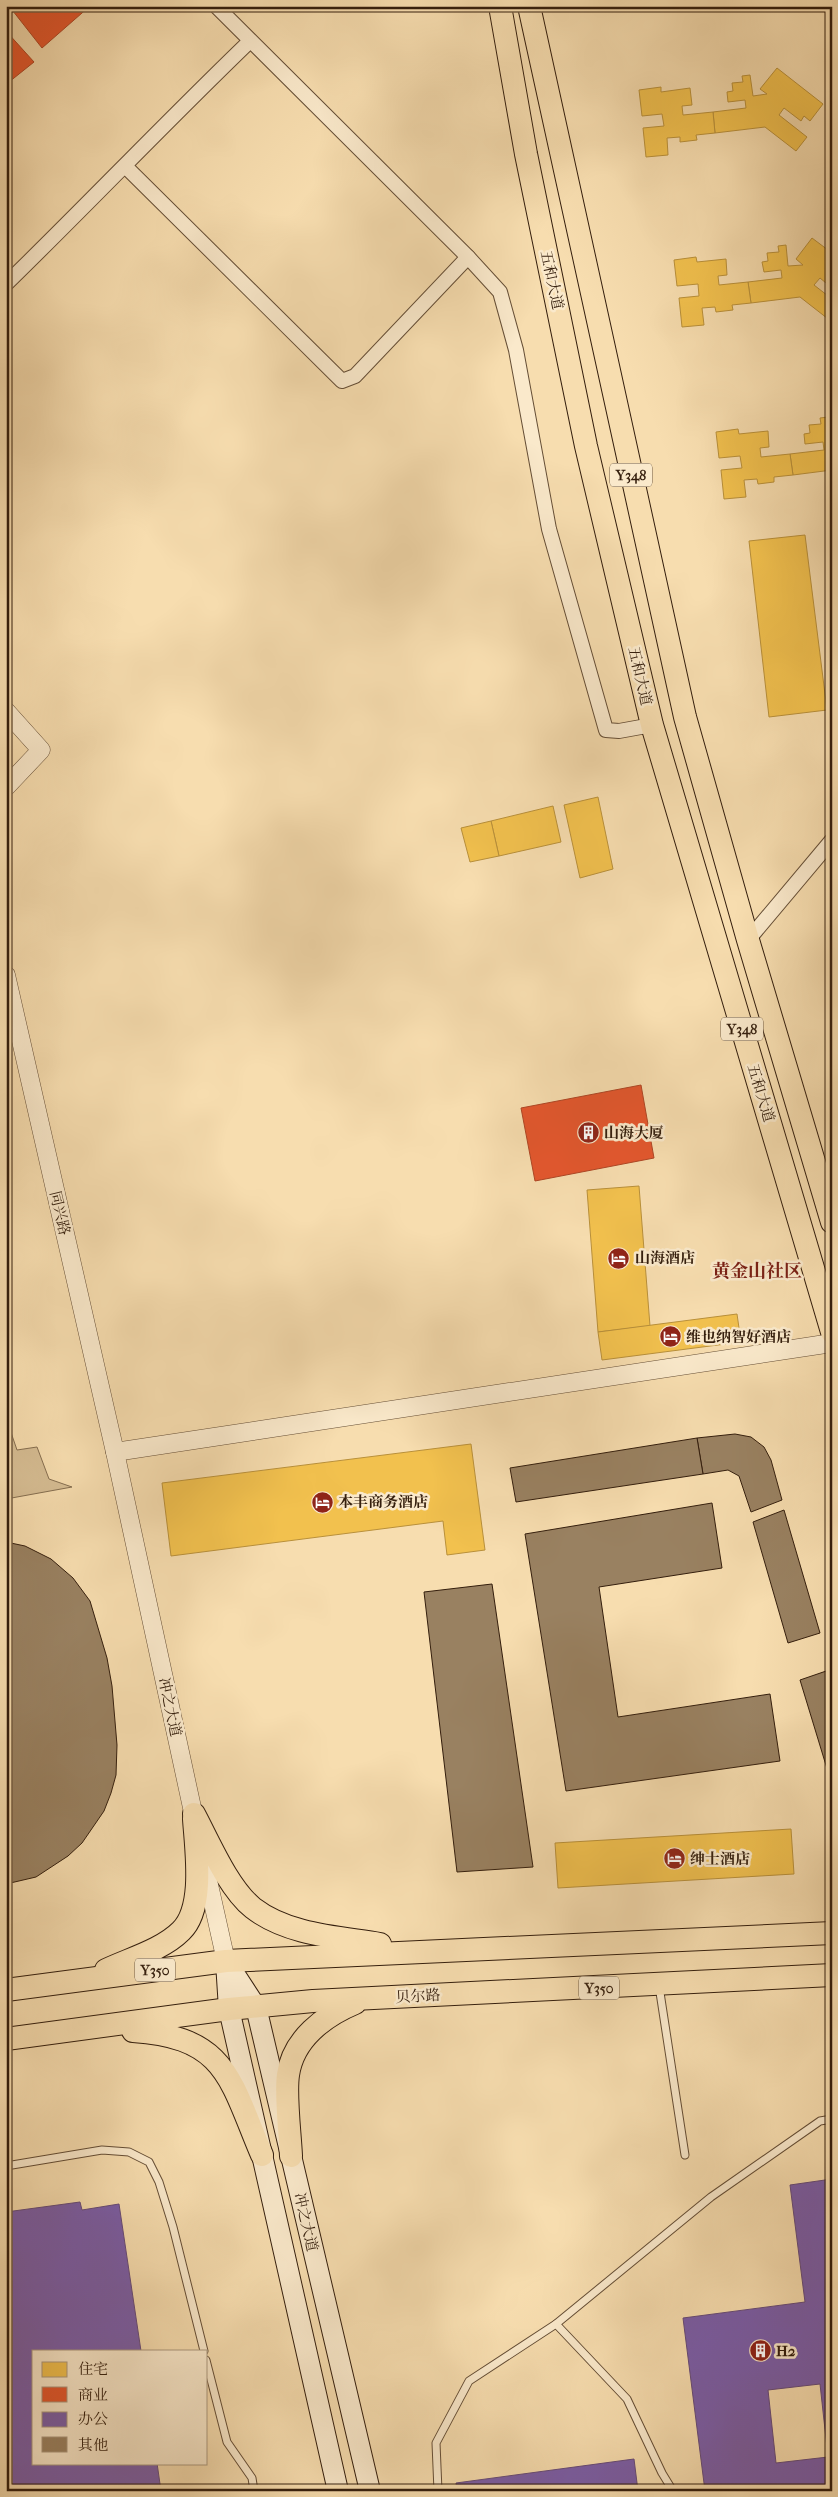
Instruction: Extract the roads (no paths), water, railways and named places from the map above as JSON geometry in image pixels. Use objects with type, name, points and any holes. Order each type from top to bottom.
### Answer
[{"type":"main road","name":"五和大道","points":[[500,6],[526,154],[586,446],[652,725],[832,1332]]},
{"type":"main road","name":"五和大道","points":[[529,6],[685,717],[748,940],[832,1222]]},
{"type":"main road","points":[[194,1814],[231,1883],[252,1907],[279,1924],[300,1930],[418,1950]]},
{"type":"main road","points":[[84,1980],[161,1945],[182,1931],[195,1904],[197,1884],[194,1814]]},
{"type":"main road","name":"Y350","points":[[6,1990],[226,1961],[418,1950],[830,1933]]},
{"type":"main road","name":"冲之大道","points":[[226,1961],[256,2007],[370,2491]]},
{"type":"main road","name":"冲之大道","points":[[226,1961],[229,2010],[338,2491]]},
{"type":"main road","name":"贝尔路","points":[[6,2039],[229,2010],[366,1998],[827,1976]]},
{"type":"main road","points":[[291,2156],[288,2075],[302,2041],[332,2013],[366,1998]]},
{"type":"main road","points":[[85,2029],[158,2033],[187,2040],[214,2057],[228,2075],[262,2155]]},
{"type":"street","points":[[216,6],[249,42],[468,257],[500,292],[516,350],[549,529],[606,730],[619,731],[652,725]]},
{"type":"street","points":[[6,284],[126,167],[157,130],[249,42]]},
{"type":"street","points":[[126,167],[342,380],[354,376],[468,257]]},
{"type":"street","points":[[6,712],[41,750],[6,787]]},
{"type":"street","points":[[748,940],[832,840]]},
{"type":"street","name":"同兴路","points":[[6,975],[115,1452]]},
{"type":"street","points":[[115,1452],[832,1343]]},
{"type":"street","name":"冲之大道","points":[[115,1452],[226,1961]]},
{"type":"lane","points":[[659,1985],[685,2155]]},
{"type":"lane","points":[[438,2491],[436,2442],[469,2382],[556,2324],[711,2197],[820,2121],[832,2119]]},
{"type":"lane","points":[[6,2166],[102,2150],[129,2152],[149,2162],[159,2182],[173,2227],[204,2350]]},
{"type":"lane","points":[[556,2324],[627,2399],[662,2473],[673,2491]]},
{"type":"lane","points":[[208,2368],[226,2442],[252,2478],[254,2491]]},
{"type":"place","name":"山海大厦","points":[[588,1133]]},
{"type":"place","name":"山海酒店","points":[[619,1258]]},
{"type":"place","name":"维也纳智好酒店","points":[[670,1337]]},
{"type":"place","name":"本丰商务酒店","points":[[322,1502]]},
{"type":"place","name":"绅士酒店","points":[[674,1859]]},
{"type":"place","name":"H2","points":[[760,2351]]},
{"type":"district","name":"黄金山社区","points":[[757,1271]]}]
